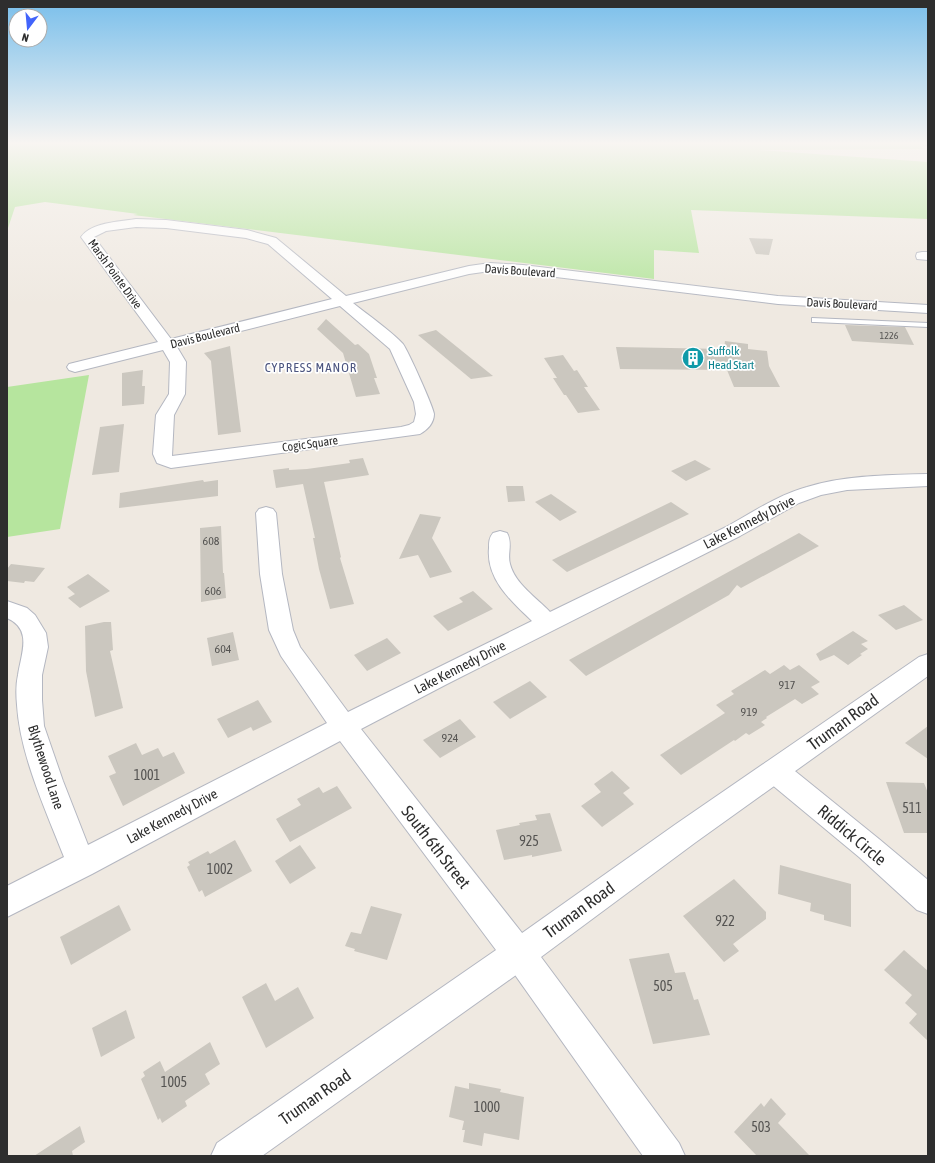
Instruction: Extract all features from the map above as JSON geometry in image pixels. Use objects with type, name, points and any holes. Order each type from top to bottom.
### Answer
[{"type":"street","name":"Marsh Pointe Drive","points":[[168,345],[87,239],[88,235],[99,230],[123,225],[152,223],[240,233],[266,238],[277,244],[344,301]]},
{"type":"street","name":"Davis Boulevard","points":[[75,368],[469,270],[501,267],[778,300],[928,309]]},
{"type":"street","name":"Cogic Square","points":[[168,345],[178,362],[177,394],[165,415],[162,457],[166,460],[184,461],[414,430],[424,420],[425,414],[422,402],[401,353],[390,340],[344,301]]},
{"type":"street","name":"Lake Kennedy Drive","points":[[7,902],[548,622],[733,531],[780,504],[802,495],[832,488],[880,481],[928,480]]},
{"type":"street","name":"South 6th Street","points":[[266,514],[271,574],[281,630],[289,650],[344,727],[519,954],[666,1156]]},
{"type":"street","points":[[500,538],[499,563],[504,576],[548,622]]},
{"type":"street","name":"Blythewood Lane","points":[[7,610],[19,614],[27,621],[34,633],[36,647],[30,675],[29,700],[31,726],[49,781],[81,864]]},
{"type":"street","name":"Truman Road","points":[[230,1156],[519,954],[679,838],[928,663]]},
{"type":"street","name":"Riddick Circle","points":[[775,771],[869,848],[928,900]]},
{"type":"lane","points":[[815,320],[928,325]]},
{"type":"green space","points":[[7,196],[928,196],[928,219],[691,210],[699,253],[654,250],[654,279],[133,215],[138,214],[45,202],[15,207],[7,231]]},
{"type":"green space","points":[[89,375],[60,529],[7,537],[7,387]]},
{"type":"building","points":[[749,238],[773,239],[769,255],[756,254]]},
{"type":"building","points":[[326,319],[355,345],[358,344],[369,354],[377,378],[374,378],[380,394],[356,397],[343,353],[317,329]]},
{"type":"building","points":[[845,325],[905,327],[914,345],[852,341]]},
{"type":"building","points":[[436,330],[493,376],[471,379],[418,335]]},
{"type":"building","name":"Suffolk Head Start","points":[[725,341],[748,344],[748,349],[767,351],[769,366],[780,387],[734,387],[727,370],[620,369],[616,347],[724,349]]},
{"type":"building","points":[[230,346],[241,432],[218,435],[211,361],[204,353]]},
{"type":"building","points":[[563,355],[574,371],[577,370],[588,387],[584,387],[600,410],[578,413],[566,395],[564,395],[553,378],[557,378],[544,358]]},
{"type":"building","points":[[143,370],[142,386],[145,386],[144,404],[122,406],[122,373]]},
{"type":"building","points":[[124,424],[119,472],[92,475],[100,427]]},
{"type":"building","points":[[363,458],[369,475],[324,482],[340,558],[354,604],[330,609],[319,569],[313,538],[315,538],[303,484],[276,488],[273,470],[289,468],[289,470],[307,469],[350,463],[349,460]]},
{"type":"building","points":[[695,460],[711,469],[686,481],[671,471]]},
{"type":"building","points":[[203,480],[204,482],[218,480],[218,496],[119,508],[120,493]]},
{"type":"building","points":[[506,486],[523,486],[525,501],[508,502]]},
{"type":"building","points":[[551,494],[577,512],[560,521],[535,502]]},
{"type":"building","points":[[671,502],[689,514],[567,572],[552,560]]},
{"type":"building","points":[[420,514],[441,517],[432,538],[452,572],[430,578],[418,555],[399,559]]},
{"type":"building","points":[[221,526],[223,573],[226,598],[201,602],[200,528]]},
{"type":"building","points":[[799,533],[819,546],[741,588],[737,585],[729,595],[586,676],[569,660]]},
{"type":"building","points":[[11,564],[45,568],[34,582],[25,581],[24,583],[7,581],[7,569]]},
{"type":"building","points":[[88,574],[110,591],[80,608],[68,598],[75,594],[67,587]]},
{"type":"building","points":[[473,591],[493,609],[448,631],[433,616],[463,602],[459,598]]},
{"type":"building","points":[[904,605],[923,620],[896,630],[878,615]]},
{"type":"building","points":[[111,622],[113,650],[110,651],[123,708],[95,717],[86,671],[85,626]]},
{"type":"building","points":[[853,631],[868,641],[861,644],[868,649],[860,654],[862,655],[848,665],[834,655],[820,661],[816,654]]},
{"type":"building","points":[[233,632],[239,660],[212,666],[207,638]]},
{"type":"building","points":[[387,638],[401,653],[367,671],[354,655]]},
{"type":"building","points":[[784,665],[790,670],[799,665],[820,682],[811,687],[819,694],[802,704],[795,699],[766,717],[767,718],[761,722],[765,725],[749,735],[746,733],[735,741],[734,740],[681,775],[660,755],[725,713],[716,705],[734,694],[731,691],[765,670],[770,674]]},
{"type":"building","points":[[530,681],[547,697],[510,719],[493,702]]},
{"type":"building","points":[[258,700],[272,722],[253,731],[251,727],[228,738],[217,719]]},
{"type":"building","points":[[460,719],[476,737],[440,758],[423,740]]},
{"type":"building","points":[[928,726],[928,759],[905,743]]},
{"type":"building","points":[[136,743],[142,755],[158,748],[163,757],[174,752],[185,773],[123,806],[109,776],[116,773],[108,756]]},
{"type":"building","points":[[612,771],[630,788],[623,793],[634,804],[602,827],[581,806],[601,792],[594,784]]},
{"type":"building","points":[[886,782],[924,783],[928,793],[928,833],[904,833]]},
{"type":"building","points":[[337,786],[352,808],[290,842],[276,819],[301,805],[297,799],[319,787],[323,793]]},
{"type":"building","points":[[550,813],[562,851],[532,857],[532,855],[504,860],[496,830],[520,825],[519,823],[537,820],[535,815]]},
{"type":"building","points":[[235,840],[252,871],[205,897],[202,890],[199,892],[187,867],[190,865],[188,862],[208,851],[210,854]]},
{"type":"building","points":[[300,845],[316,868],[290,884],[275,861]]},
{"type":"building","points":[[780,865],[851,884],[851,927],[824,920],[824,915],[810,911],[811,903],[778,894]]},
{"type":"building","points":[[734,879],[766,912],[766,919],[733,944],[739,951],[724,962],[683,916]]},
{"type":"building","points":[[119,905],[131,930],[71,965],[60,937]]},
{"type":"building","points":[[371,906],[402,914],[387,960],[354,951],[355,949],[345,946],[351,932],[361,934]]},
{"type":"building","points":[[904,950],[928,971],[928,1041],[909,1023],[917,1014],[905,1003],[912,995],[884,970]]},
{"type":"building","points":[[669,953],[675,973],[685,972],[694,1000],[698,999],[710,1035],[653,1044],[629,959]]},
{"type":"building","points":[[266,983],[275,1001],[298,987],[314,1018],[266,1048],[242,997]]},
{"type":"building","points":[[126,1010],[135,1038],[101,1057],[92,1028]]},
{"type":"building","points":[[210,1042],[220,1064],[205,1074],[210,1084],[185,1101],[187,1106],[162,1123],[160,1118],[158,1120],[141,1079],[145,1076],[143,1072],[160,1061],[165,1072]]},
{"type":"building","points":[[469,1083],[501,1089],[500,1092],[524,1097],[519,1140],[484,1133],[482,1146],[463,1142],[465,1130],[462,1130],[464,1121],[449,1117],[455,1086],[469,1089]]},
{"type":"building","points":[[771,1098],[786,1114],[778,1123],[810,1156],[757,1156],[734,1132],[761,1103],[764,1107]]},
{"type":"building","points":[[80,1126],[85,1142],[72,1151],[73,1156],[34,1156]]},
{"type":"place","name":"Suffolk Head Start","points":[[693,358]]},
{"type":"district","name":"CYPRESS MANOR","points":[[311,367]]}]
